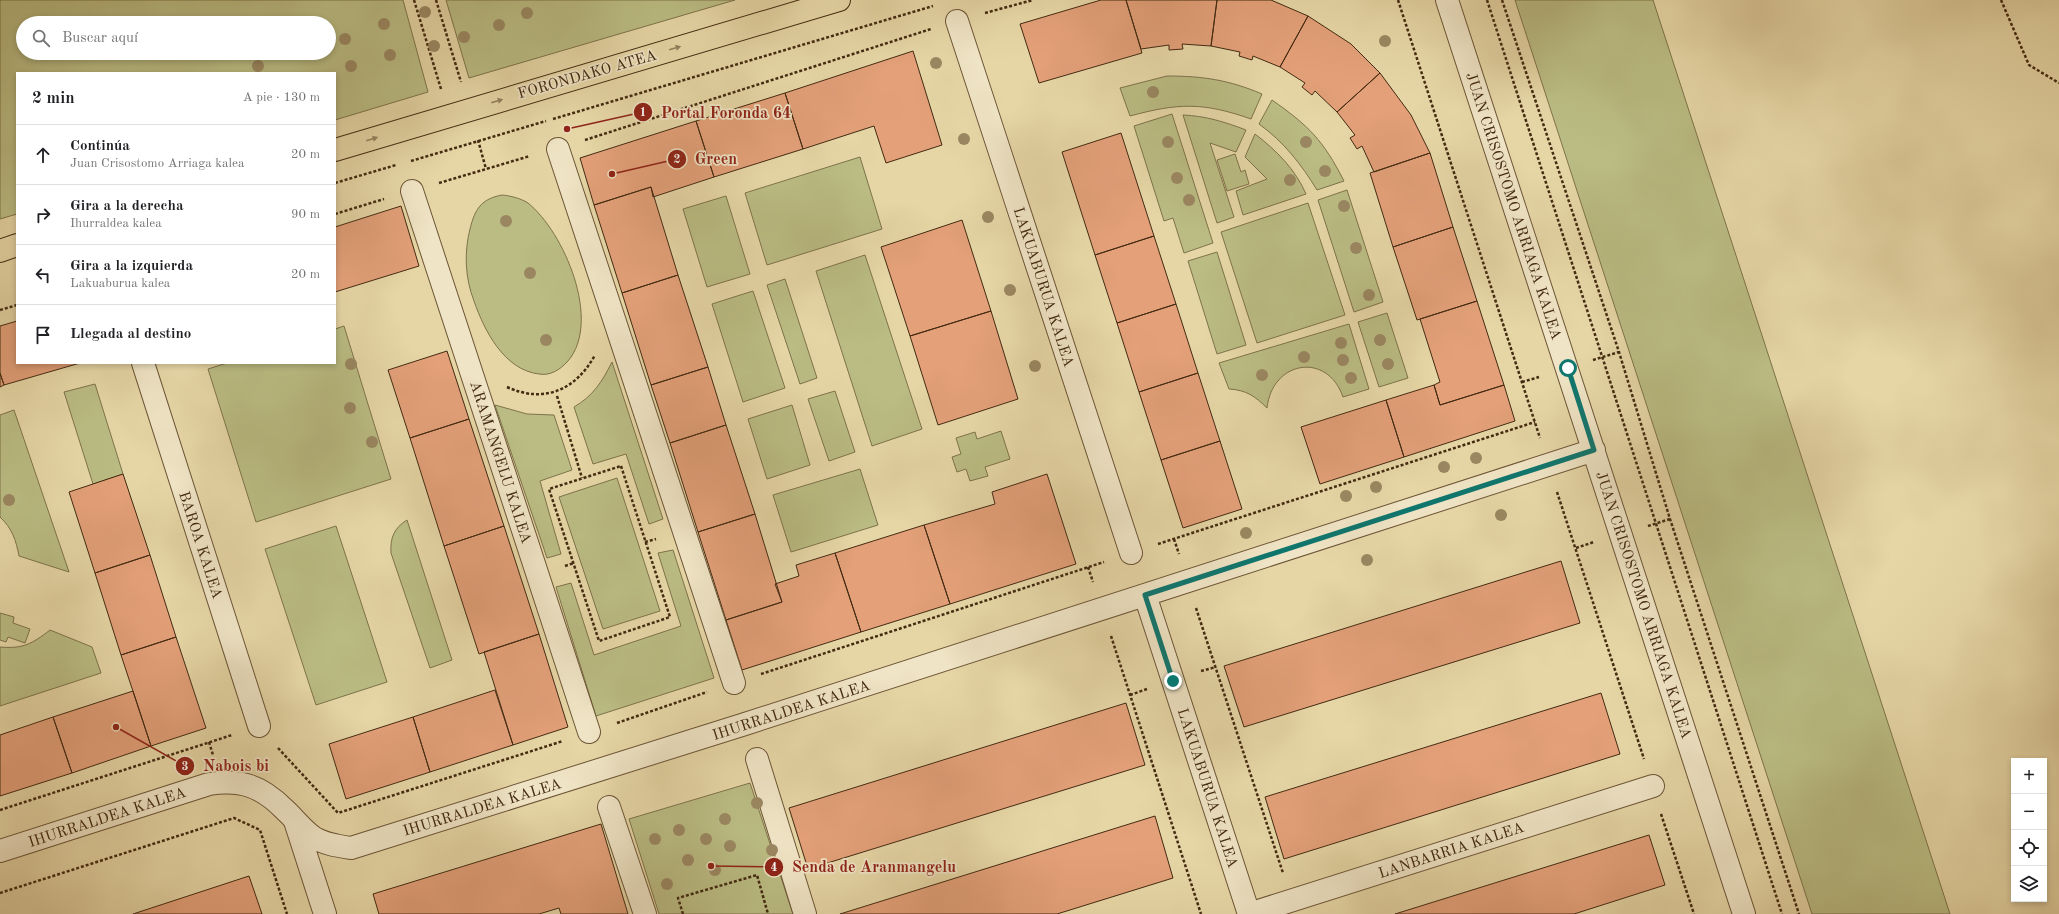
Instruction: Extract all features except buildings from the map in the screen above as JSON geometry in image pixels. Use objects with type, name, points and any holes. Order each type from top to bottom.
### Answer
[{"type":"main road","name":"FORONDAKO ATEA","points":[[336,150],[839,0]]},
{"type":"main road","points":[[0,251],[16,245]]},
{"type":"street","name":"JUAN CRISOSTOMO ARRIAGA KALEA","points":[[1447,0],[1744,914]]},
{"type":"street","name":"LAKUABURUA KALEA","points":[[957,21],[1131,553]]},
{"type":"street","points":[[558,149],[734,683]]},
{"type":"street","name":"ARAMANGELU KALEA","points":[[412,191],[589,732]]},
{"type":"street","name":"BAROA KALEA","points":[[143,364],[259,726]]},
{"type":"street","name":"IHURRALDEA KALEA","points":[[0,851],[209,784],[222,782],[243,783],[253,786],[269,796],[315,838],[338,846],[351,848],[746,724],[1594,450]]},
{"type":"street","name":"LAKUABURUA KALEA","points":[[1145,595],[1249,914]]},
{"type":"street","points":[[757,759],[805,914]]},
{"type":"street","name":"LANBARRIA KALEA","points":[[1249,914],[1653,786]]},
{"type":"street","points":[[609,807],[645,914]]},
{"type":"street","points":[[294,820],[325,914]]},
{"type":"path","points":[[414,0],[459,112]]},
{"type":"path","points":[[436,0],[459,112],[459,147]]},
{"type":"path","points":[[336,214],[558,149],[957,21],[1033,0]]},
{"type":"path","points":[[1487,0],[1782,914]]},
{"type":"path","points":[[1502,0],[1619,352],[1670,519],[1799,914]]},
{"type":"path","points":[[2001,0],[2029,65],[2059,83]]},
{"type":"path","points":[[408,162],[938,5]]},
{"type":"path","points":[[336,184],[401,164]]},
{"type":"path","points":[[0,310],[16,305]]},
{"type":"path","points":[[471,370],[511,389],[533,393],[556,393],[578,379],[592,360],[614,320]]},
{"type":"path","points":[[557,396],[582,478]]},
{"type":"path","points":[[621,466],[670,617],[599,641],[550,489],[582,478],[621,466]]},
{"type":"path","points":[[1174,539],[1292,900]]},
{"type":"path","points":[[1088,567],[1201,914]]},
{"type":"path","points":[[0,810],[259,726],[338,813],[589,732],[734,683]]},
{"type":"path","points":[[0,892],[234,818],[260,830],[287,914]]},
{"type":"path","points":[[683,914],[678,898],[757,875],[768,914]]},
{"type":"green space","points":[[0,0],[403,0],[428,92],[336,120],[336,72],[16,72],[16,214],[0,219]]},
{"type":"green space","points":[[446,0],[735,0],[469,78]]},
{"type":"green space","points":[[1515,0],[1653,0],[1950,914],[1812,914]]},
{"type":"green space","points":[[1167,76],[1204,78],[1227,82],[1262,94],[1251,119],[1234,113],[1204,107],[1190,106],[1162,109],[1130,116],[1120,88]]},
{"type":"green space","points":[[1272,100],[1306,126],[1322,144],[1344,181],[1317,190],[1305,171],[1284,146],[1259,124]]},
{"type":"green space","points":[[1172,114],[1213,243],[1184,253],[1173,218],[1164,221],[1134,126]]},
{"type":"green space","points":[[1183,115],[1215,120],[1246,130],[1236,152],[1210,143],[1234,217],[1217,223]]},
{"type":"green space","points":[[1255,134],[1285,161],[1302,185],[1306,194],[1243,215],[1236,191],[1267,179],[1245,157]]},
{"type":"green space","points":[[1235,154],[1241,172],[1245,170],[1249,184],[1227,191],[1217,160]]},
{"type":"green space","points":[[860,157],[882,229],[767,265],[745,193]]},
{"type":"green space","points":[[1347,190],[1383,302],[1354,312],[1318,200]]},
{"type":"green space","points":[[502,195],[525,201],[541,216],[554,234],[565,255],[574,278],[580,301],[581,324],[578,344],[568,361],[558,370],[551,373],[539,374],[527,371],[515,365],[506,357],[497,347],[483,324],[471,292],[467,274],[466,256],[472,222],[480,206],[484,202]]},
{"type":"green space","points":[[726,196],[750,274],[707,287],[683,209]]},
{"type":"green space","points":[[1308,203],[1345,315],[1257,343],[1221,232]]},
{"type":"green space","points":[[1217,252],[1246,345],[1217,354],[1188,261]]},
{"type":"green space","points":[[865,255],[922,429],[872,446],[816,271]]},
{"type":"green space","points":[[785,279],[817,378],[800,384],[767,285]]},
{"type":"green space","points":[[753,291],[785,388],[743,402],[712,304]]},
{"type":"green space","points":[[1387,313],[1408,378],[1379,387],[1358,322]]},
{"type":"green space","points":[[1349,324],[1369,389],[1343,397],[1335,382],[1325,373],[1313,368],[1301,368],[1289,372],[1279,380],[1271,392],[1267,408],[1250,394],[1229,389],[1219,363]]},
{"type":"green space","points":[[344,326],[391,479],[256,522],[208,369],[224,364],[336,364],[336,329]]},
{"type":"green space","points":[[612,362],[663,519],[649,524],[626,454],[593,464],[574,407],[592,393],[605,376]]},
{"type":"green space","points":[[95,384],[123,474],[93,484],[64,392]]},
{"type":"green space","points":[[835,391],[855,452],[829,461],[808,399]]},
{"type":"green space","points":[[495,405],[527,414],[554,415],[572,470],[540,481],[561,554],[547,558]]},
{"type":"green space","points":[[792,405],[810,465],[767,479],[748,419]]},
{"type":"green space","points":[[14,410],[69,572],[19,556],[13,535],[8,525],[0,517],[0,415]]},
{"type":"green space","points":[[1001,431],[1010,459],[985,467],[988,476],[970,481],[966,469],[957,472],[952,457],[961,454],[956,438],[975,432],[977,439]]},
{"type":"green space","points":[[860,469],[878,525],[791,552],[773,495]]},
{"type":"green space","points":[[617,478],[660,611],[603,629],[559,497]]},
{"type":"green space","points":[[407,520],[452,660],[430,668],[391,553],[392,538],[399,526]]},
{"type":"green space","points":[[336,526],[387,682],[316,705],[265,549]]},
{"type":"green space","points":[[673,550],[714,678],[596,716],[556,587],[571,583],[594,655],[681,626],[658,553]]},
{"type":"green space","points":[[0,613],[14,617],[13,623],[30,629],[25,643],[8,637],[6,642],[0,640]]},
{"type":"green space","points":[[50,630],[92,647],[101,673],[0,706],[0,647],[15,647],[27,644],[38,639]]},
{"type":"green space","points":[[750,783],[793,914],[659,914],[629,819]]},
{"type":"place","name":"Portal Foronda 64","points":[[567,129]]},
{"type":"place","name":"Green","points":[[612,174]]},
{"type":"place","name":"Nabois bi","points":[[116,727]]},
{"type":"place","name":"Senda de Aranmangelu","points":[[711,866]]},
{"type":"route","points":[[1173,681],[1145,595],[1594,450],[1568,368]]}]
